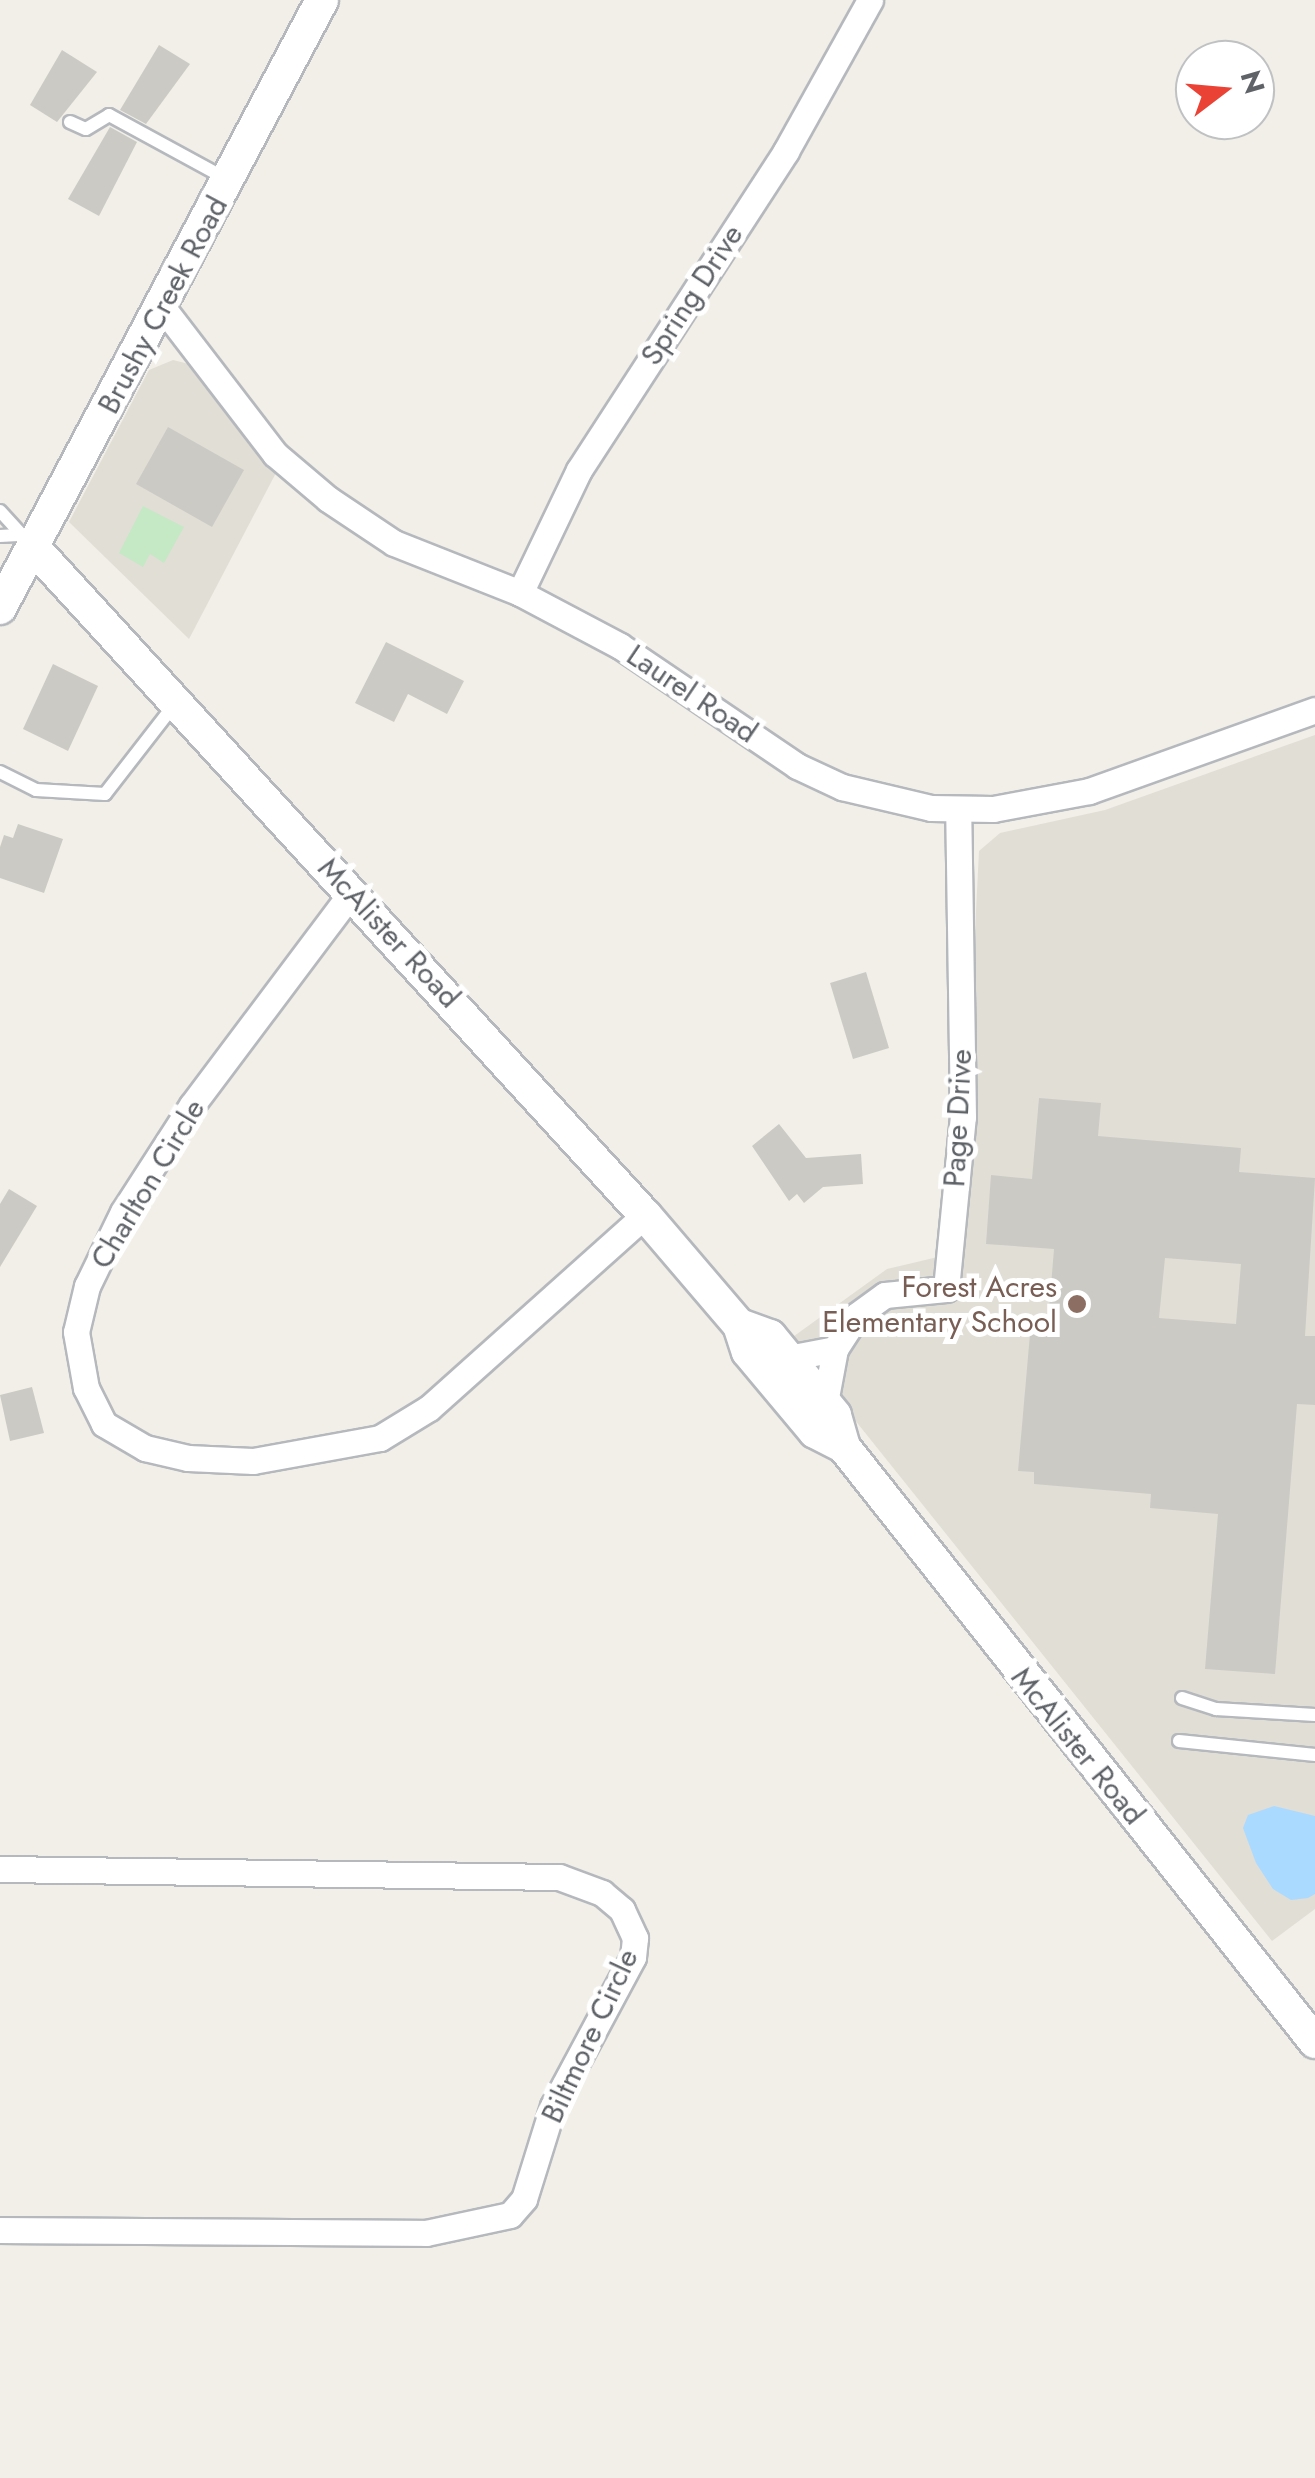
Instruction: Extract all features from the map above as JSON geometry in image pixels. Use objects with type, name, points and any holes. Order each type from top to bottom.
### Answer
[{"type":"street","name":"Brushy Creek Road","points":[[0,608],[25,541],[163,308],[322,0]]},
{"type":"street","name":"Spring Drive","points":[[520,592],[578,470],[786,151],[870,0]]},
{"type":"street","name":"Laurel Road","points":[[163,308],[275,454],[328,499],[394,543],[520,592],[620,646],[798,766],[842,787],[958,811],[1089,791],[1315,710]]},
{"type":"street","name":"McAlister Road","points":[[25,541],[352,892],[645,1215],[739,1325],[748,1352],[815,1432],[844,1447]]},
{"type":"street","name":"Page Drive","points":[[826,1402],[835,1349],[857,1315],[885,1295],[946,1289],[963,1117],[958,811]]},
{"type":"street","name":"Charlton Circle","points":[[352,892],[192,1105],[123,1212],[87,1286],[76,1332],[86,1388],[104,1424],[145,1448],[188,1458],[253,1461],[380,1438],[429,1408],[645,1215]]},
{"type":"street","name":"McAlister Road","points":[[739,1325],[770,1336],[826,1402],[844,1447],[1315,2042]]},
{"type":"street","points":[[788,1358],[835,1349]]},
{"type":"street","name":"Biltmore Circle","points":[[0,1869],[560,1877],[602,1893],[622,1910],[635,1938],[633,1957],[552,2106],[524,2199],[510,2215],[426,2233],[0,2230]]},
{"type":"lane","points":[[70,122],[86,129],[109,115],[229,180]]},
{"type":"lane","points":[[0,511],[12,518],[25,541]]},
{"type":"lane","points":[[0,536],[25,541]]},
{"type":"lane","points":[[0,772],[36,790],[105,794],[175,703]]},
{"type":"lane","points":[[1182,1698],[1216,1709],[1315,1715]]},
{"type":"lane","points":[[1180,1741],[1315,1754]]},
{"type":"shaded area","points":[[173,360],[189,364],[277,471],[189,639],[69,522],[149,370]]},
{"type":"shaded area","name":"Forest Acres Elementary School","points":[[1315,735],[1315,1909],[1272,1941],[790,1339],[887,1269],[959,1252],[979,851],[1000,833],[1105,810]]},
{"type":"green space","points":[[143,506],[184,527],[164,563],[150,554],[143,567],[119,553]]},
{"type":"water","points":[[1274,1806],[1315,1816],[1315,1894],[1308,1898],[1291,1900],[1273,1889],[1256,1863],[1243,1828],[1248,1815]]},
{"type":"building","points":[[159,45],[190,64],[146,124],[120,110]]},
{"type":"building","points":[[62,50],[97,72],[57,122],[30,105]]},
{"type":"building","points":[[110,127],[137,142],[99,216],[68,199]]},
{"type":"building","points":[[168,427],[244,470],[212,527],[136,484]]},
{"type":"building","points":[[386,642],[464,681],[447,714],[408,694],[394,722],[355,703]]},
{"type":"building","points":[[53,664],[98,686],[68,751],[23,729]]},
{"type":"building","points":[[18,824],[63,839],[44,893],[0,878],[4,835],[13,838]]},
{"type":"building","points":[[866,972],[889,1048],[853,1059],[830,983]]},
{"type":"building","points":[[1039,1098],[1101,1103],[1098,1136],[1241,1148],[1239,1172],[1315,1178],[1305,1336],[1315,1336],[1315,1405],[1297,1404],[1275,1674],[1205,1669],[1218,1514],[1150,1508],[1151,1494],[1034,1484],[1034,1472],[1018,1471],[1030,1334],[1047,1335],[1054,1249],[986,1244],[991,1175],[1032,1179]],"holes":[[[1165,1258],[1241,1264],[1236,1324],[1159,1318]]]},
{"type":"building","points":[[779,1124],[806,1158],[861,1154],[863,1184],[823,1187],[804,1203],[797,1194],[789,1201],[752,1146]]},
{"type":"building","points":[[9,1189],[37,1206],[0,1267],[0,1204]]},
{"type":"building","points":[[32,1387],[44,1433],[10,1441],[0,1395]]},
{"type":"place","name":"Forest Acres Elementary School","points":[[1077,1304]]}]
